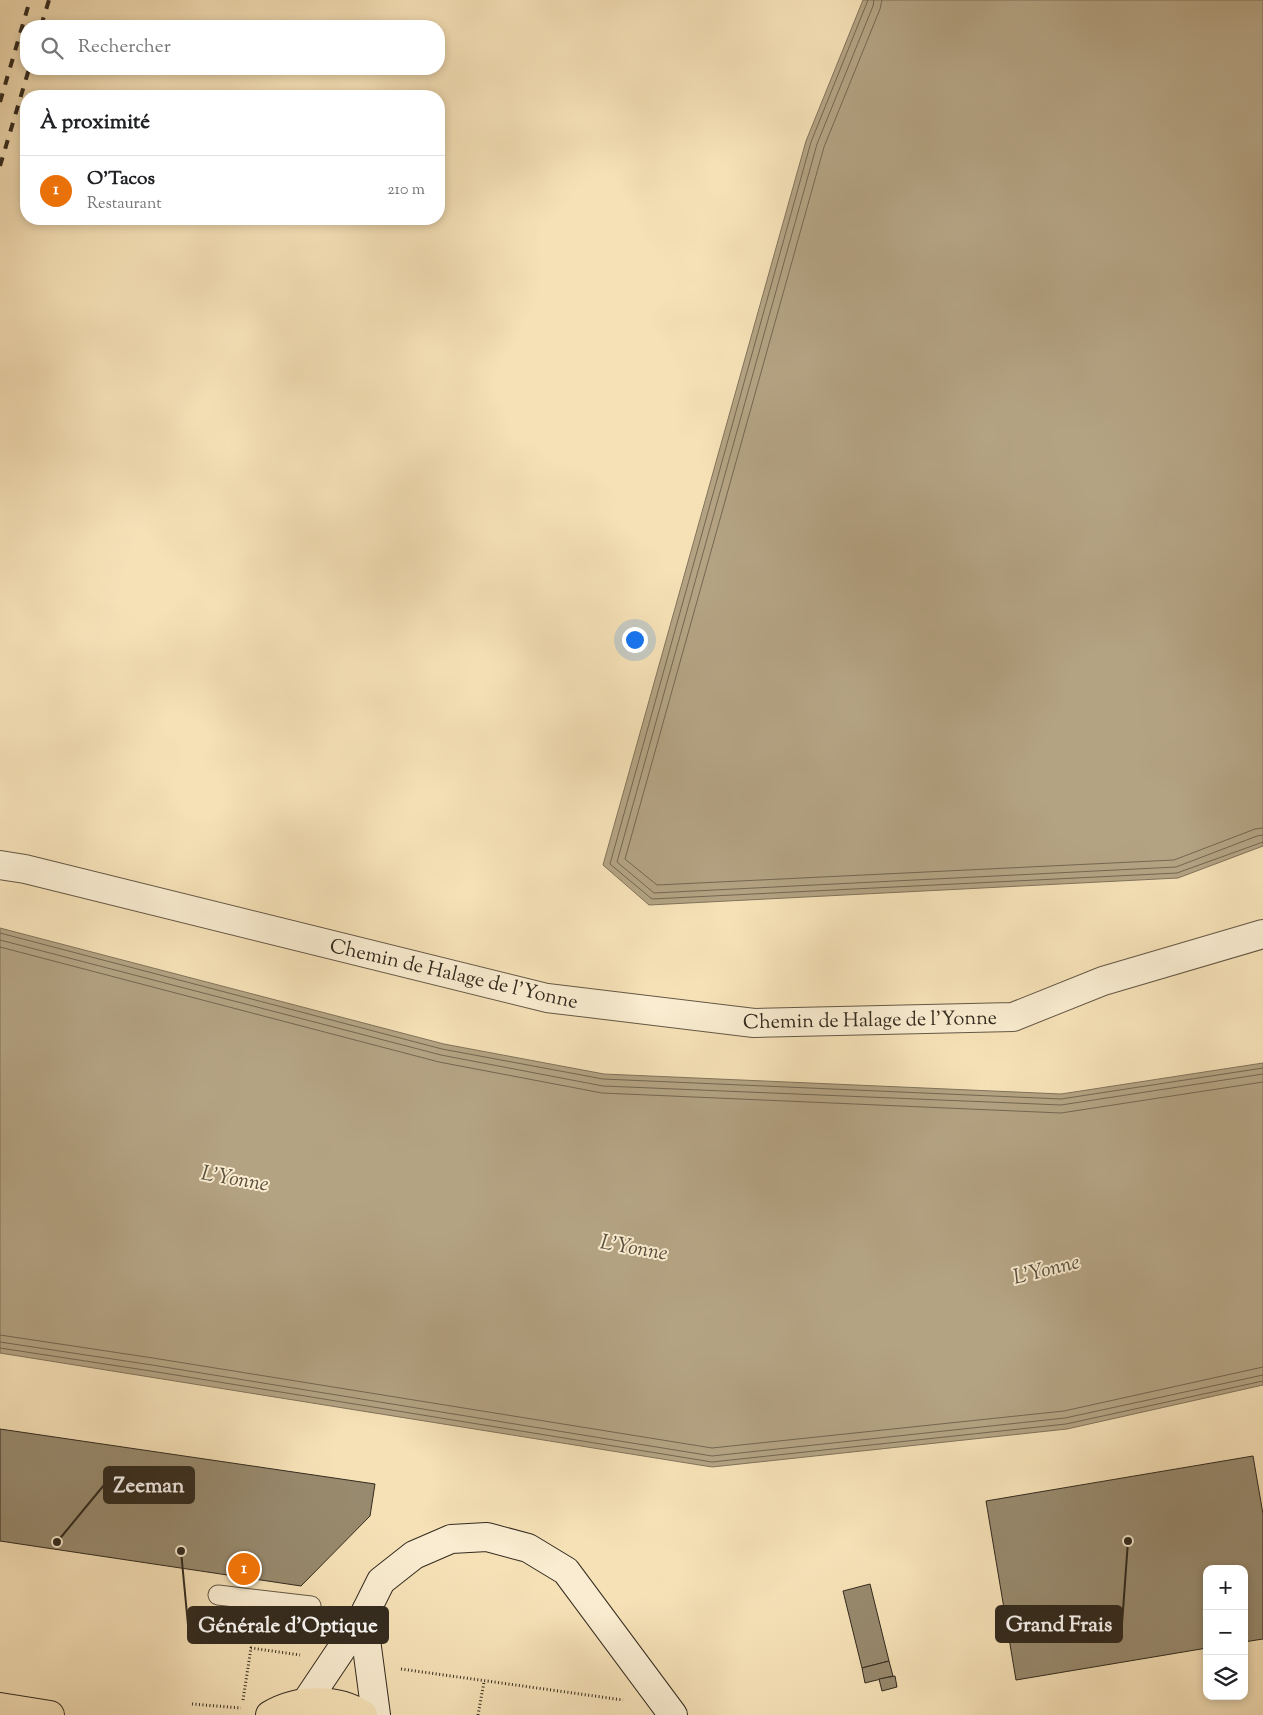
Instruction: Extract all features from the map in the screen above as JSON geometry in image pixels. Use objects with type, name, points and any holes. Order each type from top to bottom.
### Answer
[{"type":"main road","points":[[270,1715],[282,1708],[306,1702],[332,1703],[356,1710],[363,1715]]},
{"type":"main road","points":[[0,1707],[50,1715]]},
{"type":"street","name":"Chemin de Halage de l'Yonne","points":[[0,865],[25,869],[547,998],[754,1023],[1014,1017],[1103,981],[1263,934]]},
{"type":"street","points":[[306,1702],[363,1617],[381,1582],[414,1554],[451,1539],[486,1536],[528,1548],[566,1572],[670,1710]]},
{"type":"street","points":[[363,1617],[376,1715]]},
{"type":"lane","points":[[218,1595],[310,1606]]},
{"type":"path","points":[[192,1704],[242,1708],[251,1648],[305,1655]]},
{"type":"path","points":[[398,1668],[670,1710]]},
{"type":"path","points":[[478,1715],[484,1682]]},
{"type":"water","points":[[863,0],[1263,0],[1263,846],[1178,878],[649,905],[603,865],[806,141]]},
{"type":"water","name":"L'Yonne","points":[[0,928],[444,1044],[604,1074],[1061,1094],[1263,1063],[1263,1385],[1067,1429],[712,1467],[0,1353]]},
{"type":"building","points":[[0,1429],[375,1484],[370,1516],[301,1586],[0,1541]]},
{"type":"building","points":[[1253,1456],[1263,1514],[1263,1639],[1248,1641],[1248,1565],[1203,1565],[1203,1649],[1016,1680],[986,1501]]},
{"type":"building","points":[[870,1584],[889,1661],[862,1668],[843,1591]]},
{"type":"building","points":[[889,1661],[893,1676],[865,1683],[862,1668]]},
{"type":"building","points":[[895,1676],[897,1687],[882,1691],[879,1679]]},
{"type":"railway","points":[[24,20],[30,0]]},
{"type":"railway","points":[[43,20],[49,0]]},
{"type":"railway","points":[[0,102],[20,34]]},
{"type":"railway","points":[[23,90],[27,75]]},
{"type":"railway","points":[[0,166],[20,99]]},
{"type":"place","name":"Grand Frais","points":[[1128,1541]]},
{"type":"place","name":"Zeeman","points":[[57,1542]]},
{"type":"place","name":"Générale d'Optique","points":[[181,1551]]},
{"type":"place","name":"O'Tacos","points":[[244,1569]]}]
